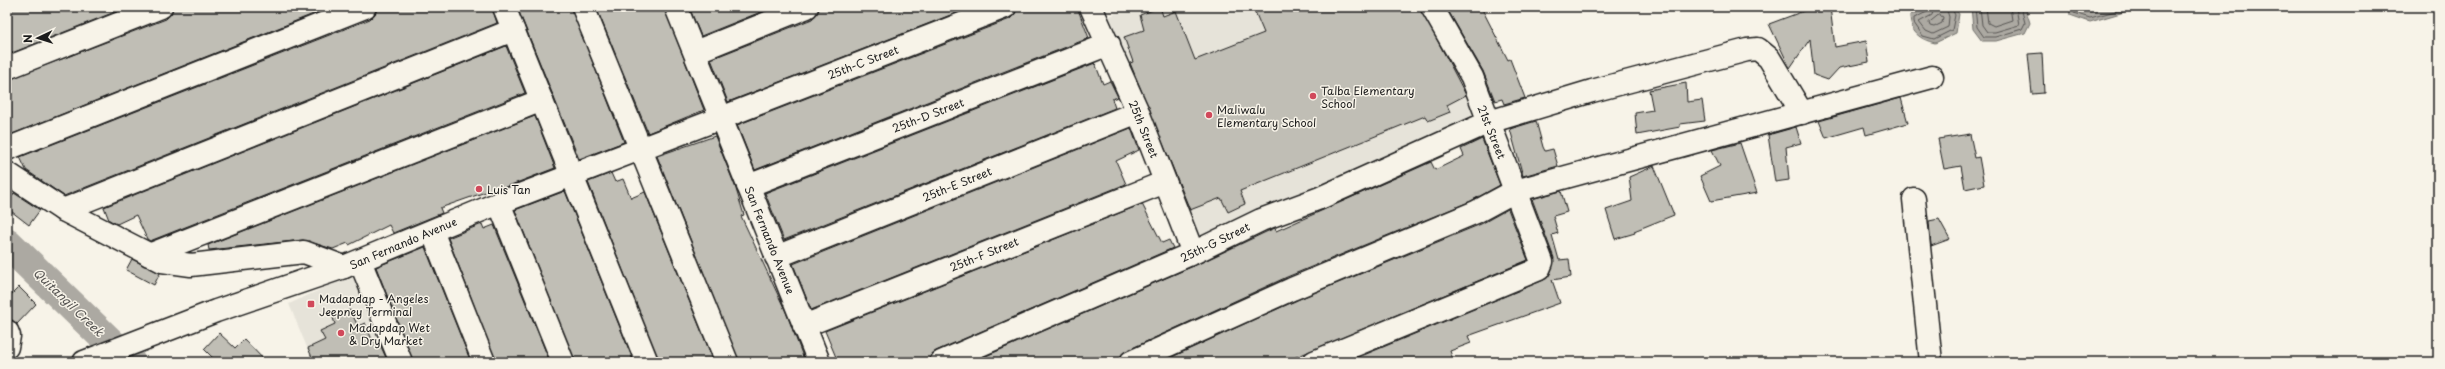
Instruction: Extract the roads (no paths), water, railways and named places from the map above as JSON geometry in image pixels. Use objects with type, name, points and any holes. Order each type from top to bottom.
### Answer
[{"type":"street","points":[[7,68],[161,7]]},
{"type":"street","points":[[7,149],[365,7]]},
{"type":"street","points":[[504,7],[647,362]]},
{"type":"street","points":[[583,7],[727,362]]},
{"type":"street","name":"San Fernando Avenue","points":[[676,7],[819,362]]},
{"type":"street","points":[[695,52],[807,7]]},
{"type":"street","name":"25th-C Street","points":[[721,118],[1005,7]]},
{"type":"street","name":"25th Street","points":[[1091,7],[1109,44],[1138,112],[1193,253]]},
{"type":"street","name":"21st Street","points":[[1314,362],[1539,269],[1542,262],[1472,77],[1432,7]]},
{"type":"street","points":[[63,210],[513,30]]},
{"type":"street","name":"25th-D Street","points":[[748,186],[1109,44]]},
{"type":"street","name":"25th-G Street","points":[[941,362],[1193,253],[1261,220],[1320,198],[1489,122],[1599,89],[1747,50],[1758,49],[1769,58],[1802,113]]},
{"type":"street","points":[[1131,362],[1292,288],[1476,212],[1515,191],[1932,78]]},
{"type":"street","points":[[149,255],[542,100]]},
{"type":"street","name":"25th-E Street","points":[[776,257],[1138,112]]},
{"type":"street","name":"San Fernando Avenue","points":[[84,362],[199,318],[352,264],[499,203],[641,150],[721,118]]},
{"type":"street","points":[[7,172],[63,210],[162,261],[191,265],[304,252],[352,264],[401,362]]},
{"type":"street","name":"25th-F Street","points":[[804,326],[1165,182]]},
{"type":"street","points":[[1914,199],[1931,362]]},
{"type":"street","points":[[499,203],[563,362]]},
{"type":"street","points":[[432,231],[484,362]]},
{"type":"street","points":[[7,331],[9,336],[7,347]]},
{"type":"water","points":[[1929,7],[1954,7],[1959,14],[1956,33],[1935,43],[1916,34],[1910,21],[1910,15]]},
{"type":"water","points":[[1971,7],[2025,7],[2030,23],[2025,33],[1996,41],[1982,41],[1973,29]]},
{"type":"water","points":[[2069,7],[2141,7],[2090,22],[2070,15]]},
{"type":"waterway","name":"Quitangil Creek","points":[[7,243],[130,362]]},
{"type":"place","name":"Talba Elementary School","points":[[1313,96]]},
{"type":"place","name":"Maliwalu Elementary School","points":[[1209,115]]},
{"type":"place","name":"Luis Tan","points":[[479,189]]},
{"type":"place","name":"Madapdap - Angeles Jeepney Terminal","points":[[311,304]]},
{"type":"place","name":"Madapdap Wet & Dry Market","points":[[341,333]]}]
